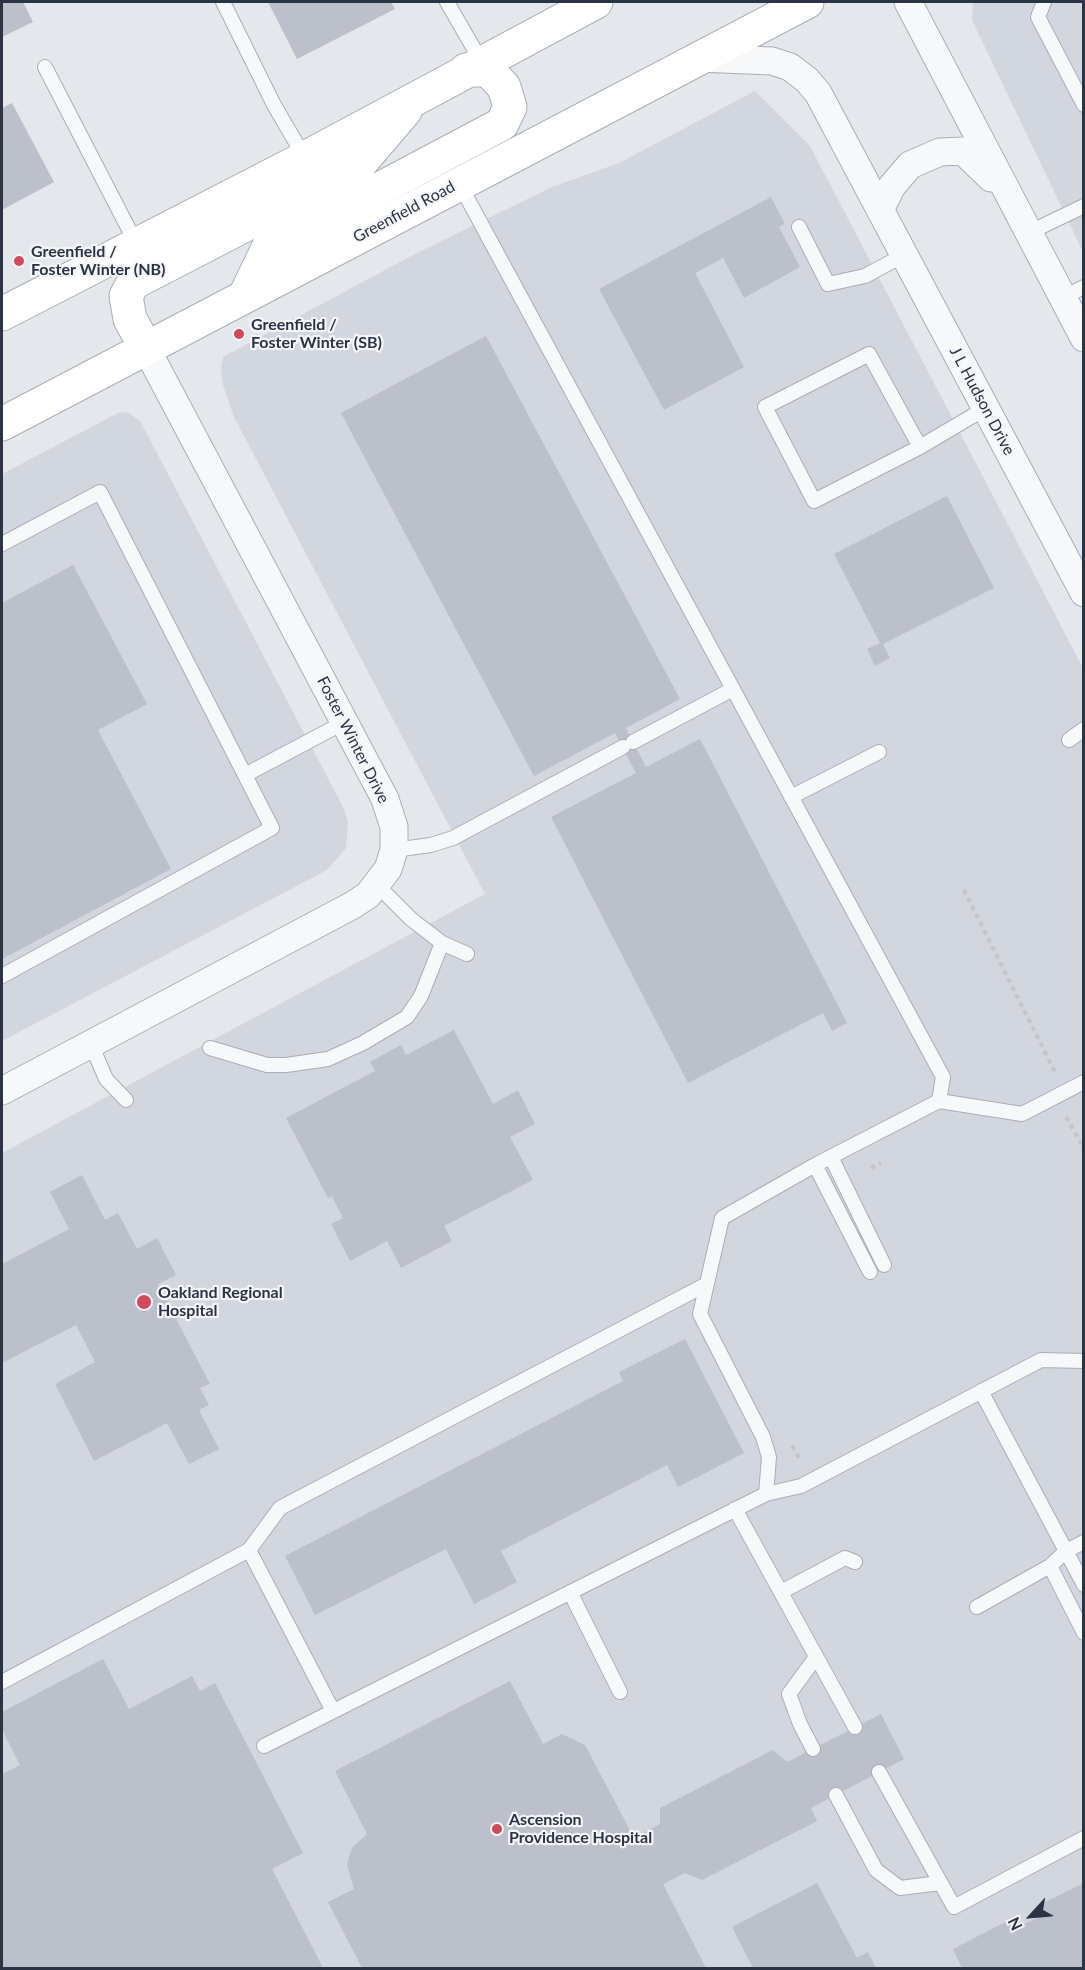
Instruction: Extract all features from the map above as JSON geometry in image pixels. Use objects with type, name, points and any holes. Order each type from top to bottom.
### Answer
[{"type":"main road","points":[[2,314],[305,158],[420,94],[596,2]]},
{"type":"main road","name":"Greenfield Road","points":[[2,424],[807,2]]},
{"type":"main road","points":[[245,296],[268,248],[502,124],[510,107],[504,87],[488,70],[474,66]]},
{"type":"main road","points":[[146,348],[130,319],[126,296],[133,284],[357,167],[420,94]]},
{"type":"street","points":[[908,2],[1028,233],[1073,292],[1083,338]]},
{"type":"street","name":"J L Hudson Drive","points":[[698,58],[772,61],[790,67],[807,80],[818,93],[1083,593]]},
{"type":"street","points":[[880,210],[892,186],[910,165],[940,152],[963,151],[1009,197]]},
{"type":"street","name":"Foster Winter Drive","points":[[2,1090],[353,905],[368,895],[388,869],[394,850],[394,827],[385,799],[146,348]]},
{"type":"lane","points":[[223,2],[274,105],[305,158]]},
{"type":"lane","points":[[447,2],[474,66]]},
{"type":"lane","points":[[1044,2],[1038,17],[1083,105]]},
{"type":"lane","points":[[45,67],[137,245]]},
{"type":"lane","points":[[459,183],[943,1077],[939,1101]]},
{"type":"lane","points":[[1028,233],[1083,206]]},
{"type":"lane","points":[[799,226],[828,284],[865,276],[904,255]]},
{"type":"lane","points":[[920,447],[869,354],[765,407],[814,501],[920,447],[986,408]]},
{"type":"lane","points":[[2,544],[100,492],[272,828],[2,976]]},
{"type":"lane","points":[[394,850],[431,845],[453,838],[733,690]]},
{"type":"lane","points":[[245,775],[345,722]]},
{"type":"lane","points":[[1069,740],[1083,729]]},
{"type":"lane","points":[[791,797],[879,752]]},
{"type":"lane","points":[[376,885],[411,919],[442,943],[467,954]]},
{"type":"lane","points":[[210,1048],[267,1065],[286,1065],[328,1059],[363,1044],[407,1017],[421,996],[442,943]]},
{"type":"lane","points":[[91,1044],[106,1079],[126,1100]]},
{"type":"lane","points":[[766,1494],[769,1457],[763,1437],[700,1314],[722,1218],[815,1165],[939,1101],[1022,1113],[1083,1082]]},
{"type":"lane","points":[[831,1157],[884,1264]]},
{"type":"lane","points":[[815,1165],[870,1272]]},
{"type":"lane","points":[[2,1682],[249,1550],[280,1508],[707,1284]]},
{"type":"lane","points":[[264,1746],[735,1509],[766,1494],[801,1486],[1041,1360],[1083,1361]]},
{"type":"lane","points":[[981,1391],[1080,1573],[1083,1585]]},
{"type":"lane","points":[[735,1509],[855,1727]]},
{"type":"lane","points":[[978,1607],[1050,1566],[1066,1551],[1083,1542]]},
{"type":"lane","points":[[249,1550],[333,1711]]},
{"type":"lane","points":[[781,1592],[845,1558],[855,1562]]},
{"type":"lane","points":[[1050,1566],[1083,1633]]},
{"type":"lane","points":[[570,1592],[620,1692]]},
{"type":"lane","points":[[813,1749],[800,1724],[789,1694],[816,1657]]},
{"type":"lane","points":[[879,1772],[954,1907],[1083,1838]]},
{"type":"lane","points":[[836,1795],[876,1870],[900,1888],[940,1882]]},
{"type":"path","points":[[964,890],[1054,1066],[1067,1118],[1082,1145]]},
{"type":"path","points":[[871,1168],[881,1163]]},
{"type":"shaded area","points":[[973,2],[1083,2],[1083,252],[972,20]]},
{"type":"shaded area","points":[[755,91],[810,146],[1083,668],[1083,1968],[2,1968],[2,1153],[485,894],[234,417],[223,385],[221,369],[223,357],[415,254],[552,187],[619,163]]},
{"type":"shaded area","points":[[127,412],[140,421],[343,807],[348,822],[346,848],[327,870],[2,1041],[2,474],[118,413]]},
{"type":"building","points":[[2,2],[23,2],[33,22],[2,37]]},
{"type":"building","points":[[268,2],[391,2],[395,9],[297,59]]},
{"type":"building","points":[[12,103],[54,182],[2,210],[2,108]]},
{"type":"building","points":[[771,197],[785,224],[779,227],[800,267],[744,298],[723,258],[695,273],[744,367],[664,410],[599,289]]},
{"type":"building","points":[[486,336],[680,699],[626,728],[646,767],[700,739],[847,1023],[832,1031],[823,1013],[688,1083],[551,817],[636,773],[615,733],[534,776],[341,413]]},
{"type":"building","points":[[947,496],[994,588],[883,644],[890,658],[875,666],[867,649],[880,643],[834,554]]},
{"type":"building","points":[[73,565],[147,704],[98,730],[171,869],[2,959],[2,603]]},
{"type":"building","points":[[454,1030],[493,1104],[518,1090],[535,1124],[510,1137],[533,1180],[444,1226],[452,1241],[401,1268],[387,1241],[350,1261],[331,1224],[343,1218],[332,1196],[328,1198],[286,1118],[375,1071],[370,1062],[401,1045],[406,1055]]},
{"type":"building","points":[[82,1175],[105,1220],[118,1213],[137,1249],[157,1238],[176,1275],[158,1284],[210,1384],[200,1388],[209,1405],[199,1410],[219,1449],[189,1464],[167,1423],[94,1461],[55,1384],[95,1362],[76,1325],[2,1363],[2,1264],[69,1229],[50,1192]]},
{"type":"building","points":[[685,1339],[744,1453],[678,1487],[667,1465],[501,1551],[517,1582],[474,1604],[446,1549],[315,1615],[285,1556],[623,1381],[619,1372]]},
{"type":"building","points":[[103,1659],[129,1709],[192,1676],[200,1691],[215,1683],[303,1853],[272,1869],[323,1968],[2,1968],[2,1774],[20,1765],[2,1729],[2,1712]]},
{"type":"building","name":"Ascension Providence Hospital","points":[[510,1681],[543,1744],[562,1734],[585,1745],[634,1838],[660,1824],[660,1808],[773,1750],[787,1762],[881,1714],[904,1759],[811,1808],[817,1821],[702,1880],[685,1873],[663,1884],[706,1968],[362,1968],[328,1902],[354,1889],[347,1864],[352,1848],[367,1834],[335,1771]]},
{"type":"building","points":[[817,1883],[857,1958],[868,1952],[876,1968],[753,1968],[732,1927]]},
{"type":"building","points":[[1084,1883],[1084,1968],[962,1968],[953,1949],[1017,1916],[1021,1926],[1037,1918],[1037,1906]]},
{"type":"place","name":"Greenfield / Foster Winter (NB)","points":[[19,261]]},
{"type":"place","name":"Greenfield / Foster Winter (SB)","points":[[239,334]]},
{"type":"place","name":"Oakland Regional Hospital","points":[[144,1302]]},
{"type":"place","name":"Ascension Providence Hospital","points":[[497,1829]]}]
